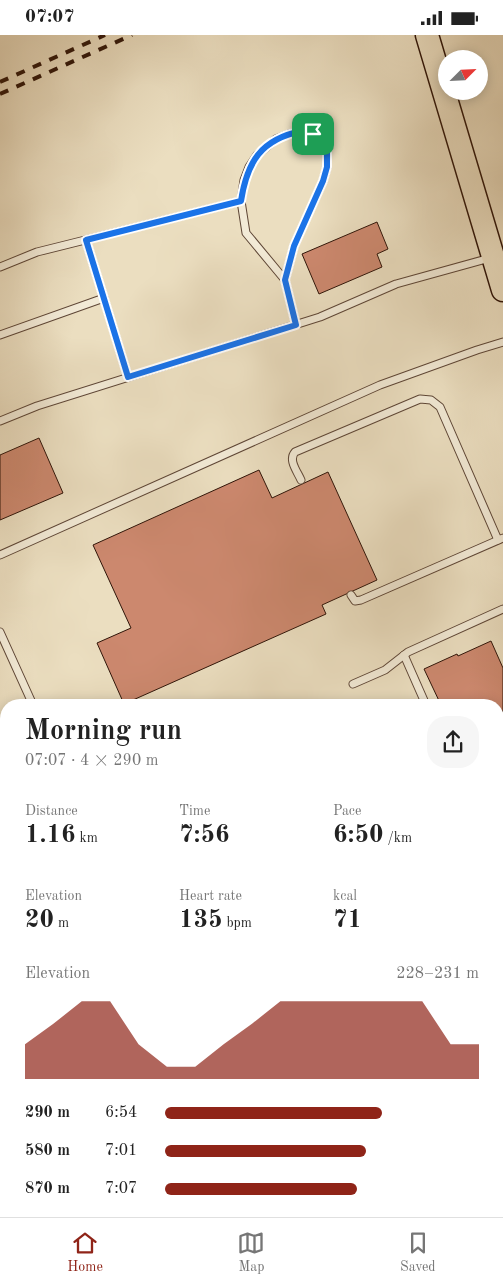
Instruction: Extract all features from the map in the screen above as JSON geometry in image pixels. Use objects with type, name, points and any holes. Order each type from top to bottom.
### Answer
[{"type":"main road","points":[[427,35],[503,290]]},
{"type":"lane","points":[[285,280],[294,246],[323,181],[327,167],[327,153],[322,141],[313,134],[302,131],[276,139],[257,155],[249,167],[244,180],[241,201],[246,233],[285,280],[296,325]]},
{"type":"lane","points":[[0,267],[37,252],[241,201]]},
{"type":"lane","points":[[86,240],[128,377]]},
{"type":"lane","points":[[0,421],[37,406],[320,317],[396,284],[493,257]]},
{"type":"lane","points":[[0,335],[104,298]]},
{"type":"lane","points":[[0,555],[380,385],[477,350],[503,343]]},
{"type":"lane","points":[[301,480],[292,460],[292,455],[295,452],[420,399],[431,400],[440,407],[500,539],[362,600],[355,601],[351,595]]},
{"type":"lane","points":[[353,684],[385,670],[408,652],[503,609]]},
{"type":"lane","points":[[0,632],[31,699]]},
{"type":"lane","points":[[404,655],[423,699]]},
{"type":"building","points":[[377,222],[388,249],[377,254],[382,267],[319,294],[302,254]]},
{"type":"building","points":[[39,438],[63,493],[0,520],[0,455]]},
{"type":"building","points":[[259,470],[272,498],[328,472],[377,580],[322,605],[326,614],[135,699],[122,699],[97,643],[131,628],[93,545]]},
{"type":"building","points":[[491,641],[503,668],[503,699],[438,699],[424,669],[457,654],[458,656]]},
{"type":"railway","points":[[0,82],[105,35]]},
{"type":"railway","points":[[0,94],[132,35]]},
{"type":"route","points":[[302,131],[313,134],[322,141],[327,153],[327,167],[323,181],[294,246],[285,280],[296,325],[128,377],[86,240],[241,201],[244,180],[249,167],[257,155],[276,139],[289,134],[302,131]]}]
